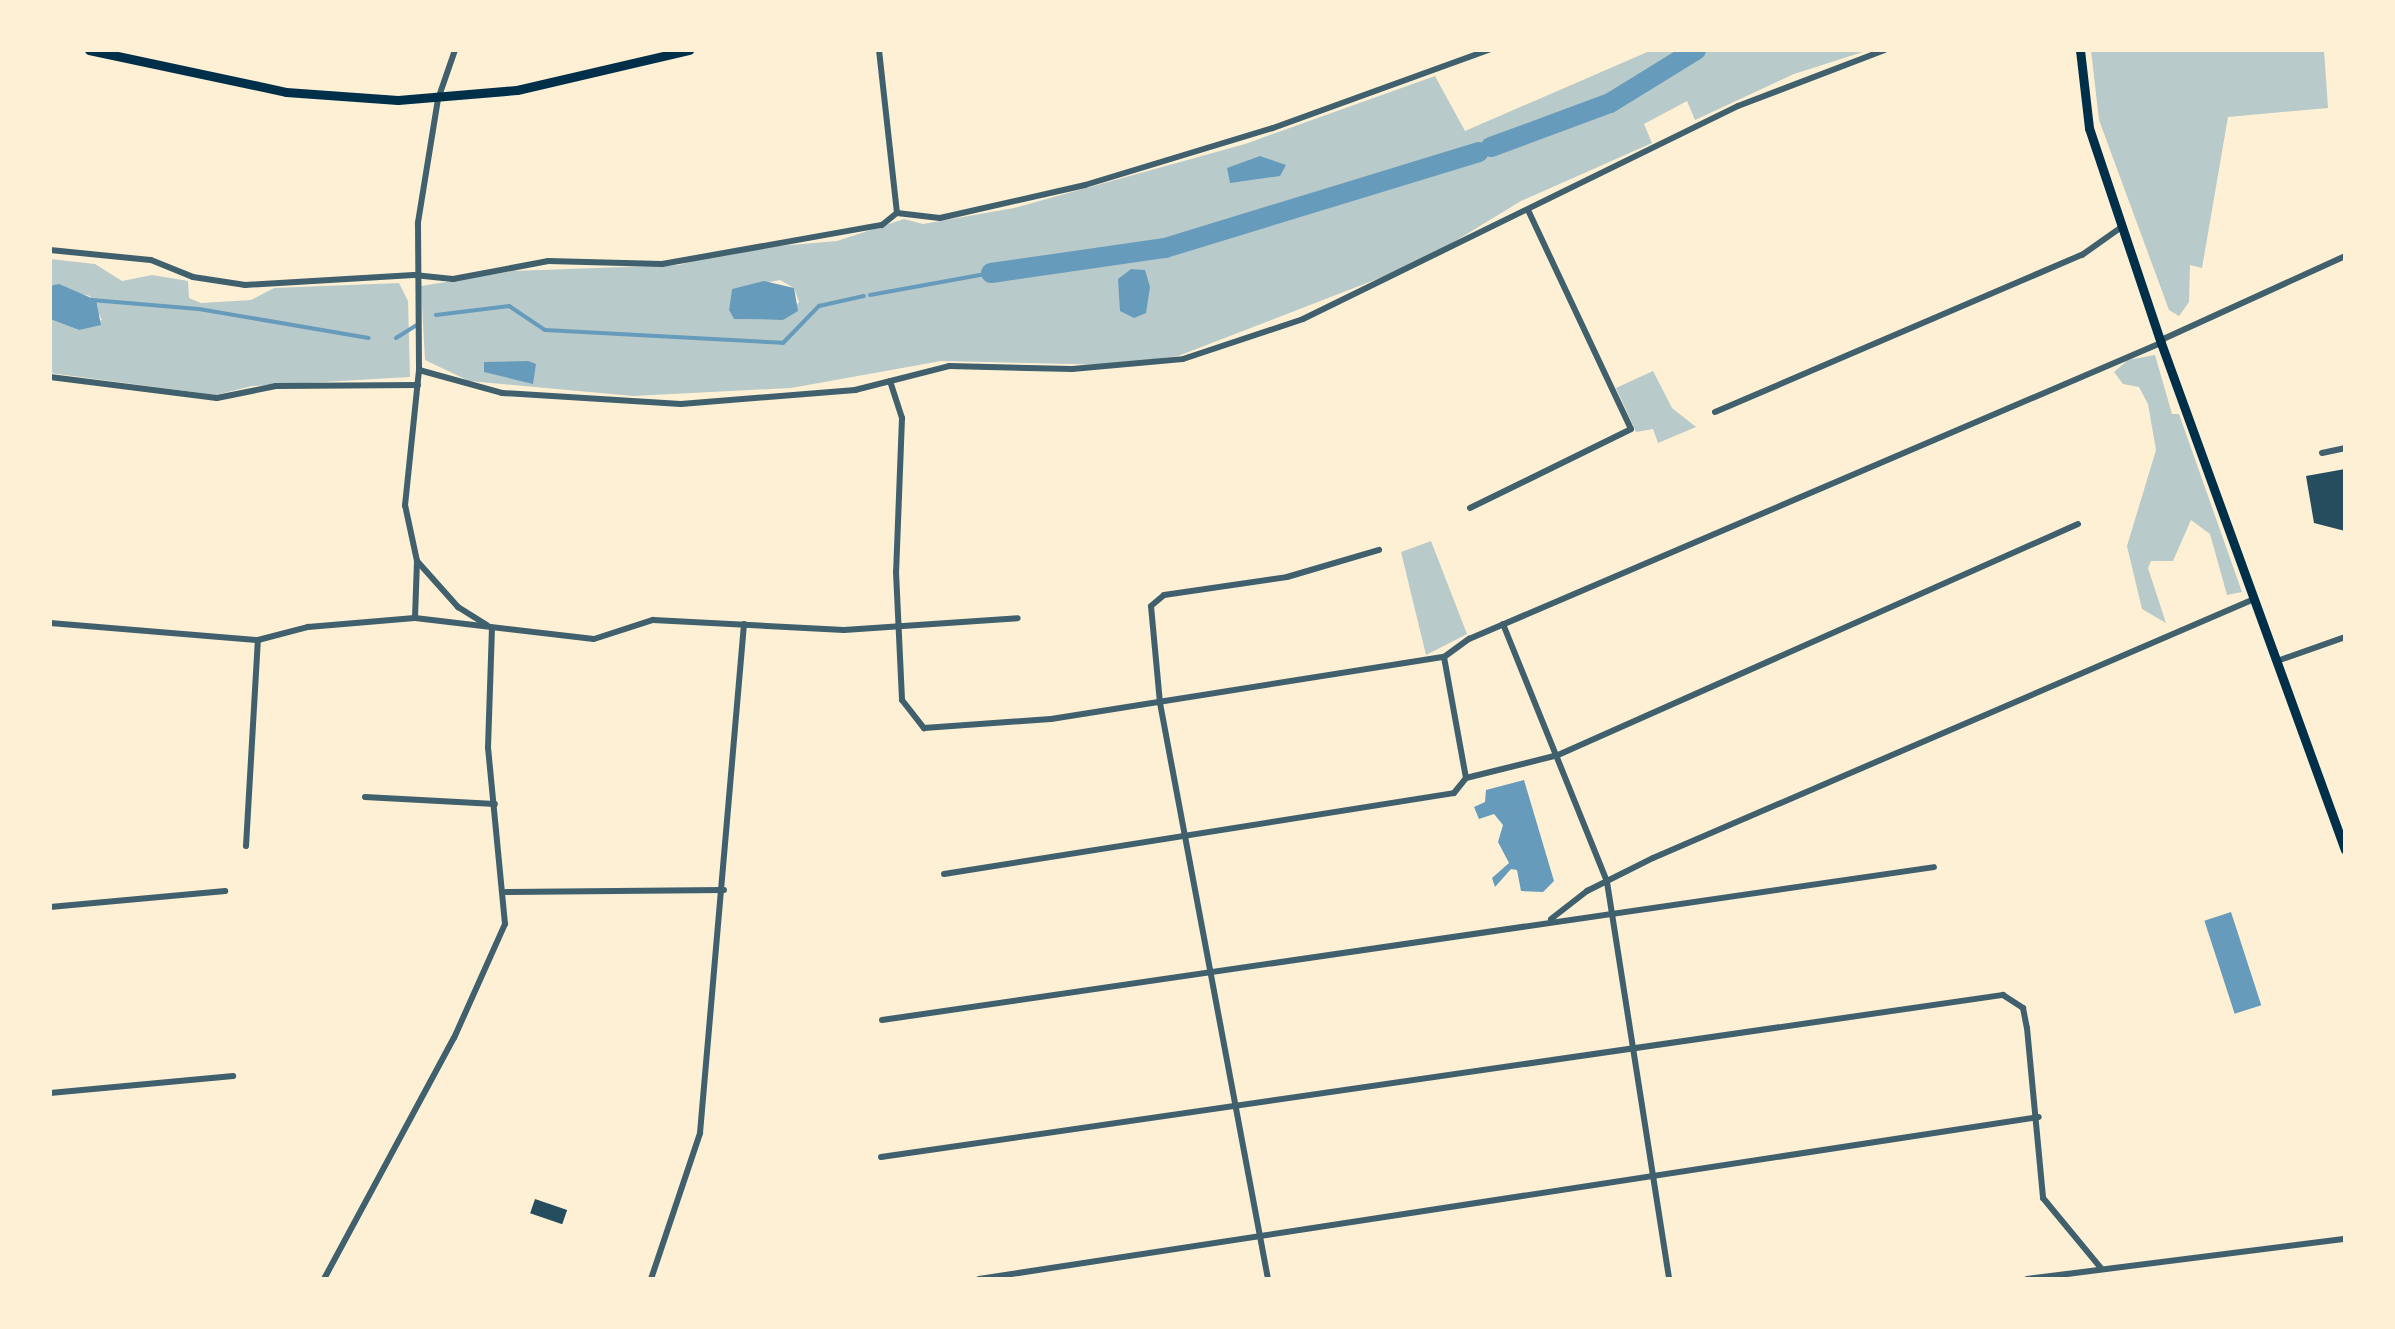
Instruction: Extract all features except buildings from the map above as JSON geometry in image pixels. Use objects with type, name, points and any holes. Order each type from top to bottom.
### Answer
[{"type":"main road","points":[[90,50],[286,92],[438,100],[517,90],[690,50]]},
{"type":"main road","points":[[2080,50],[2090,128],[2252,600],[2345,850]]},
{"type":"street","points":[[415,618],[417,561],[405,505],[418,385],[414,275],[438,100],[455,50]]},
{"type":"street","points":[[879,50],[897,213]]},
{"type":"street","points":[[50,250],[151,260],[192,277],[245,285],[414,275],[454,279],[548,261],[662,264],[882,224],[897,213],[940,218],[1085,185],[1273,128],[1488,50]]},
{"type":"street","points":[[418,370],[502,393],[636,404],[855,390],[950,366],[1072,369],[1183,359],[1303,319],[1529,212],[1738,106],[1884,50]]},
{"type":"street","points":[[1470,508],[1631,430],[1529,212]]},
{"type":"street","points":[[1714,412],[2082,255],[2124,226]]},
{"type":"street","points":[[890,382],[902,418],[897,628],[903,636],[902,700],[924,728],[1160,703],[1444,657],[1503,624],[2161,342],[2345,256]]},
{"type":"street","points":[[50,377],[217,398],[276,386],[418,385]]},
{"type":"street","points":[[2322,453],[2345,448]]},
{"type":"street","points":[[944,874],[1185,840],[1454,793],[1466,778],[1558,754],[2078,524]]},
{"type":"street","points":[[1268,1279],[1160,703],[1150,616],[1159,598],[1250,578],[1287,577],[1378,550]]},
{"type":"street","points":[[417,561],[458,607],[492,628]]},
{"type":"street","points":[[1550,920],[1608,882],[2252,600]]},
{"type":"street","points":[[50,623],[258,640],[308,627],[415,618],[594,639],[653,620],[897,628],[1018,618]]},
{"type":"street","points":[[651,1279],[700,1133],[744,624]]},
{"type":"street","points":[[1503,624],[1608,882],[1669,1279]]},
{"type":"street","points":[[324,1279],[482,981],[505,924],[506,892],[488,748],[492,628]]},
{"type":"street","points":[[2277,661],[2345,638]]},
{"type":"street","points":[[246,846],[258,640]]},
{"type":"street","points":[[1444,657],[1466,778]]},
{"type":"street","points":[[365,797],[495,804]]},
{"type":"street","points":[[882,1020],[1934,867]]},
{"type":"street","points":[[506,892],[724,890]]},
{"type":"street","points":[[50,906],[225,891]]},
{"type":"street","points":[[881,1157],[2003,995],[2023,1008],[2039,1118],[2043,1198],[2101,1268]]},
{"type":"street","points":[[50,1093],[233,1076]]},
{"type":"street","points":[[980,1279],[2039,1118]]},
{"type":"street","points":[[2028,1279],[2345,1239]]},
{"type":"shaded area","points":[[1652,50],[1869,50],[1794,74],[1695,120],[1687,101],[1644,124],[1652,143],[1521,201],[1421,262],[1178,356],[1115,365],[941,361],[791,388],[633,396],[469,381],[425,360],[421,286],[513,271],[679,265],[734,250],[837,241],[904,219],[923,224],[1014,208],[1245,144],[1435,76],[1465,131]],"holes":[[[780,280],[794,288],[799,302],[783,320],[734,319],[729,310],[732,289]]]},
{"type":"shaded area","points":[[2091,50],[2324,50],[2328,108],[2228,117],[2202,268],[2190,265],[2189,302],[2179,316],[2169,310],[2099,120]]},
{"type":"shaded area","points":[[50,259],[95,264],[122,281],[152,275],[188,281],[189,298],[201,303],[251,300],[274,288],[399,283],[408,301],[410,377],[252,386],[216,395],[50,373],[50,319],[79,330],[102,320],[90,296],[50,286]]},
{"type":"shaded area","points":[[2155,355],[2172,414],[2179,414],[2242,592],[2227,595],[2210,534],[2191,520],[2173,561],[2151,561],[2148,568],[2166,623],[2142,609],[2127,546],[2156,450],[2148,404],[2139,387],[2123,384],[2114,372],[2128,360]]},
{"type":"shaded area","points":[[1653,371],[1672,408],[1696,427],[1658,443],[1653,429],[1636,432],[1616,388]]},
{"type":"shaded area","points":[[1431,541],[1467,634],[1426,655],[1401,552]]},
{"type":"water","points":[[1260,156],[1286,165],[1280,176],[1230,183],[1227,168]]},
{"type":"water","points":[[1131,269],[1145,270],[1150,287],[1146,313],[1134,318],[1120,311],[1118,279]]},
{"type":"water","points":[[764,281],[794,288],[798,311],[783,320],[734,319],[729,310],[732,289]]},
{"type":"water","points":[[59,284],[96,300],[101,325],[79,330],[50,319],[50,286]]},
{"type":"water","points":[[484,362],[536,364],[533,384],[484,372]]},
{"type":"water","points":[[1524,780],[1554,881],[1543,892],[1521,891],[1517,870],[1511,869],[1495,887],[1492,878],[1509,863],[1498,842],[1503,825],[1494,814],[1479,819],[1474,807],[1485,802],[1486,790]]},
{"type":"water","points":[[2231,912],[2261,1005],[2235,1014],[2204,921]]},
{"type":"waterway","points":[[1491,147],[1610,103],[1696,50]]},
{"type":"waterway","points":[[991,273],[1165,248],[1479,152]]},
{"type":"waterway","points":[[870,295],[991,273]]},
{"type":"waterway","points":[[436,315],[509,306],[545,330],[783,343],[819,306],[864,296]]},
{"type":"waterway","points":[[92,300],[199,309],[369,338]]},
{"type":"waterway","points":[[396,338],[418,324]]}]
